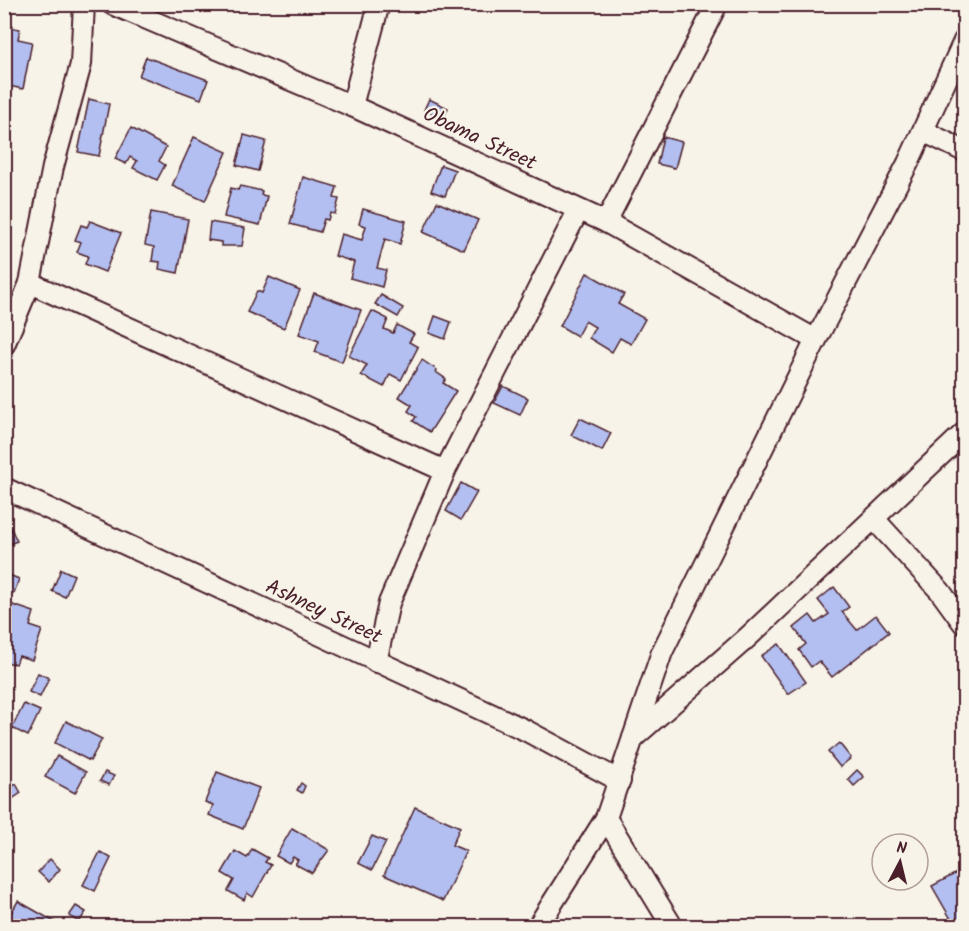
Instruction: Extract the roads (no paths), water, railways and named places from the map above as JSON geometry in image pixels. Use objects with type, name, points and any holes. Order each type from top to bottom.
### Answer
[{"type":"street","points":[[4,345],[30,283],[53,167],[81,64],[84,4]]},
{"type":"street","name":"Obama Street","points":[[112,4],[352,106],[606,222],[816,340]]},
{"type":"street","points":[[352,106],[379,4]]},
{"type":"street","points":[[606,222],[717,4]]},
{"type":"street","points":[[538,927],[606,818],[662,652],[816,340],[923,131],[964,41]]},
{"type":"street","points":[[923,131],[964,152]]},
{"type":"street","points":[[376,662],[389,603],[445,471],[578,211]]},
{"type":"street","points":[[30,283],[445,471]]},
{"type":"street","points":[[632,739],[748,637],[875,520],[964,433]]},
{"type":"street","name":"Ashney Street","points":[[4,488],[525,730],[620,781]]},
{"type":"street","points":[[875,520],[940,591],[964,624]]},
{"type":"street","points":[[606,818],[672,927]]}]
